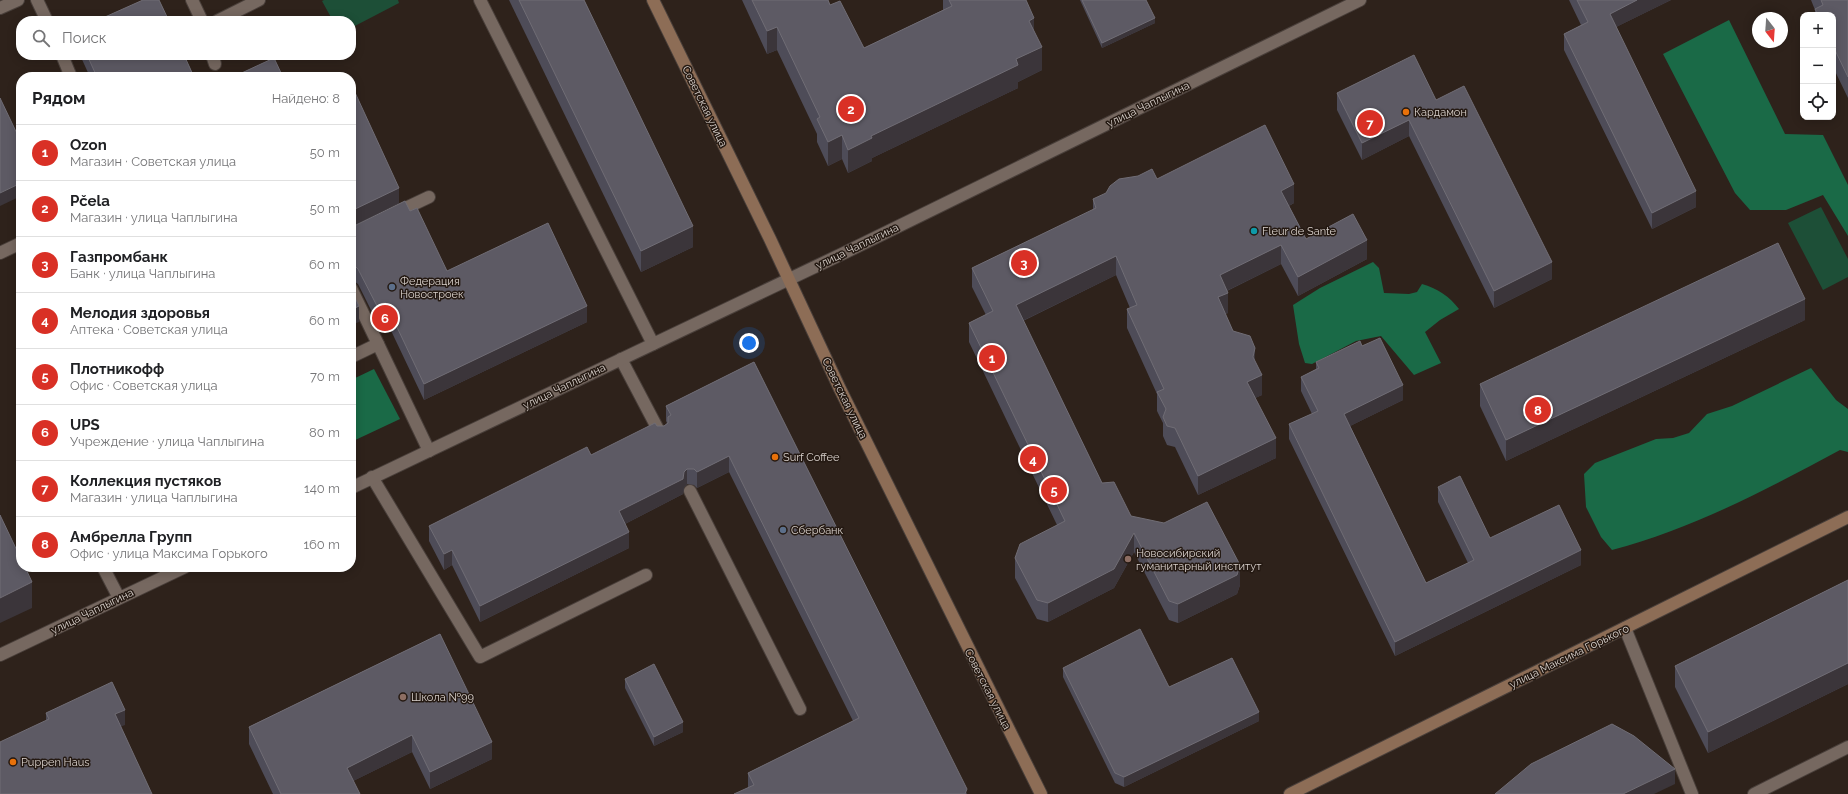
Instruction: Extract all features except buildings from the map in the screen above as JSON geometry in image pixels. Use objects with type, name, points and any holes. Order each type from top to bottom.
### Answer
[{"type":"street","points":[[0,8],[18,0]]},
{"type":"street","points":[[37,0],[44,16]]},
{"type":"street","points":[[192,0],[200,16]]},
{"type":"street","points":[[227,16],[259,0]]},
{"type":"street","points":[[480,0],[653,344]]},
{"type":"street","name":"Советская улица","points":[[653,0],[840,389],[1041,794]]},
{"type":"street","name":"улица Чаплыгина","points":[[356,485],[788,279],[1360,0]]},
{"type":"street","points":[[64,60],[69,72]]},
{"type":"street","points":[[379,221],[429,197]]},
{"type":"street","points":[[0,253],[16,246]]},
{"type":"street","points":[[356,298],[429,450]]},
{"type":"street","points":[[356,355],[378,344]]},
{"type":"street","points":[[621,359],[661,435]]},
{"type":"street","points":[[372,477],[480,657],[646,575]]},
{"type":"street","points":[[690,491],[800,709]]},
{"type":"street","name":"улица Максима Горького","points":[[1290,794],[1848,517]]},
{"type":"street","points":[[106,572],[119,598]]},
{"type":"street","name":"улица Чаплыгина","points":[[0,655],[174,572]]},
{"type":"street","points":[[1625,628],[1692,794]]},
{"type":"street","points":[[1754,794],[1848,747]]},
{"type":"green space","points":[[398,0],[399,3],[356,25],[356,16],[330,16],[322,1]]},
{"type":"green space","points":[[1729,20],[1785,134],[1823,135],[1848,185],[1848,236],[1823,195],[1786,210],[1750,210],[1735,193],[1663,54]]},
{"type":"green space","points":[[1821,207],[1848,259],[1848,277],[1823,290],[1788,223]]},
{"type":"green space","points":[[1373,262],[1379,268],[1384,293],[1409,294],[1417,292],[1422,284],[1443,294],[1459,309],[1440,320],[1425,332],[1441,363],[1414,375],[1381,336],[1356,341],[1312,364],[1305,363],[1299,344],[1293,305],[1320,288]]},
{"type":"green space","points":[[1811,368],[1836,400],[1848,409],[1848,452],[1840,450],[1729,507],[1671,531],[1612,550],[1601,537],[1586,507],[1584,474],[1595,463],[1656,439],[1673,438],[1689,433],[1707,414],[1732,406]]},
{"type":"green space","points":[[374,369],[400,419],[356,440],[356,378]]},
{"type":"place","name":"Pčela","points":[[851,109]]},
{"type":"place","name":"Кардамон","points":[[1406,112]]},
{"type":"place","name":"Коллекция пустяков","points":[[1370,123]]},
{"type":"place","name":"Fleur de Sante","points":[[1254,231]]},
{"type":"place","name":"Газпромбанк","points":[[1024,263]]},
{"type":"place","name":"Федерация Новостроек","points":[[392,287]]},
{"type":"place","name":"UPS","points":[[385,318]]},
{"type":"place","name":"Ozon","points":[[992,358]]},
{"type":"place","name":"Амбрелла Групп","points":[[1538,410]]},
{"type":"place","name":"Surf Coffee","points":[[775,457]]},
{"type":"place","name":"Мелодия здоровья","points":[[1033,459]]},
{"type":"place","name":"Плотникофф","points":[[1054,490]]},
{"type":"place","name":"Сбербанк","points":[[783,530]]},
{"type":"place","name":"Новосибирский гуманитарный институт","points":[[1128,559]]},
{"type":"place","name":"Школа №99","points":[[403,697]]},
{"type":"place","name":"Puppen Haus","points":[[13,762]]}]
